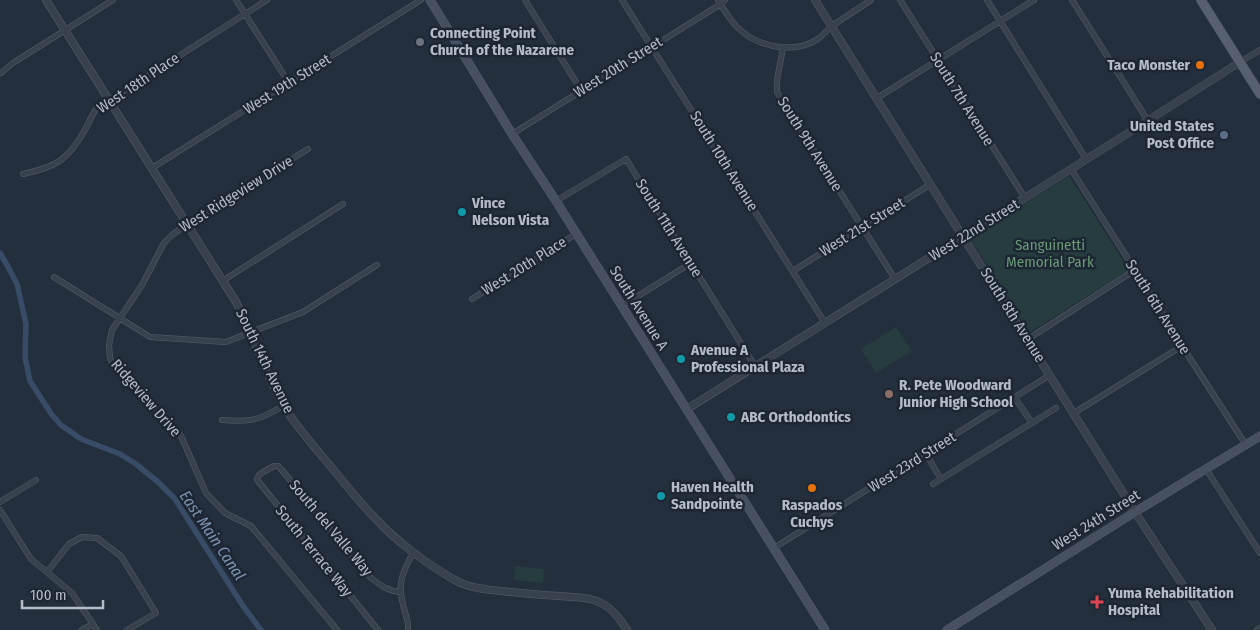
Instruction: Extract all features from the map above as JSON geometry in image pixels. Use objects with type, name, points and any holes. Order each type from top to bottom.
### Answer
[{"type":"main road","name":"South Avenue A","points":[[430,0],[512,134],[825,630]]},
{"type":"main road","points":[[1201,0],[1260,94]]},
{"type":"main road","name":"West 24th Street","points":[[947,630],[1260,436]]},
{"type":"street","name":"South 14th Avenue","points":[[46,0],[224,280],[251,333],[283,406],[310,442],[375,518],[397,539],[454,580],[469,586],[528,594],[590,599],[609,608],[620,618],[626,630]]},
{"type":"street","points":[[1,73],[13,63],[113,0]]},
{"type":"street","points":[[236,0],[289,83]]},
{"type":"street","name":"West 18th Place","points":[[23,174],[50,167],[70,153],[87,127],[96,108],[267,0]]},
{"type":"street","name":"West 19th Street","points":[[152,168],[421,0]]},
{"type":"street","points":[[525,0],[581,90]]},
{"type":"street","name":"South 10th Avenue","points":[[622,0],[825,323]]},
{"type":"street","name":"South 8th Avenue","points":[[815,0],[1135,512],[1212,630]]},
{"type":"street","points":[[721,1],[736,26],[750,37],[765,44],[783,48],[801,46],[818,39],[832,26],[871,0]]},
{"type":"street","name":"South 7th Avenue","points":[[900,0],[1025,198]]},
{"type":"street","points":[[987,0],[1086,159]]},
{"type":"street","points":[[877,98],[1034,0]]},
{"type":"street","points":[[1072,0],[1148,121]]},
{"type":"street","name":"West 20th Street","points":[[512,134],[721,1]]},
{"type":"street","name":"South 9th Avenue","points":[[783,48],[777,80],[777,92],[895,279]]},
{"type":"street","name":"West 22nd Street","points":[[687,409],[1260,50]]},
{"type":"street","name":"West Ridgeview Drive","points":[[120,319],[142,284],[164,243],[172,235],[308,149]]},
{"type":"street","name":"South 11th Avenue","points":[[556,201],[626,159],[755,366]]},
{"type":"street","name":"South 6th Avenue","points":[[1071,169],[1246,445]]},
{"type":"street","name":"West 21st Street","points":[[793,271],[931,184]]},
{"type":"street","points":[[224,280],[343,204]]},
{"type":"street","name":"West 20th Place","points":[[472,299],[576,234]]},
{"type":"street","points":[[622,306],[691,263]]},
{"type":"street","points":[[54,277],[150,337],[226,342],[303,312],[377,265]]},
{"type":"street","points":[[1028,339],[1135,270]]},
{"type":"street","name":"Ridgeview Drive","points":[[120,319],[112,330],[109,345],[110,358],[114,366],[181,436],[206,493],[225,512],[251,526],[337,630]]},
{"type":"street","points":[[1074,413],[1182,346]]},
{"type":"street","name":"West 23rd Street","points":[[774,548],[1050,375]]},
{"type":"street","points":[[1015,398],[1032,423]]},
{"type":"street","points":[[222,420],[240,422],[259,419],[283,406]]},
{"type":"street","points":[[933,484],[1056,408]]},
{"type":"street","points":[[926,454],[941,479]]},
{"type":"street","name":"South del Valle Way","points":[[263,472],[278,466],[371,578],[385,589],[400,592]]},
{"type":"street","points":[[1206,468],[1260,553]]},
{"type":"street","name":"South Terrace Way","points":[[263,472],[259,475],[258,482],[378,630]]},
{"type":"street","points":[[0,502],[36,480]]},
{"type":"street","points":[[0,510],[31,560],[72,593],[97,630]]},
{"type":"street","points":[[47,572],[69,544],[82,537],[97,538],[120,556],[156,613],[127,630]]},
{"type":"street","points":[[408,630],[400,592],[404,570],[414,552]]},
{"type":"street","points":[[82,630],[93,624]]},
{"type":"green space","name":"Sanguinetti Memorial Park","points":[[1069,176],[1129,270],[1030,332],[970,238]]},
{"type":"green space","points":[[896,327],[912,351],[876,373],[861,349]]},
{"type":"green space","points":[[515,566],[544,569],[543,583],[514,580]]},
{"type":"waterway","name":"East Main Canal","points":[[0,253],[17,284],[26,324],[25,357],[30,381],[52,415],[61,425],[81,439],[120,454],[136,464],[175,499],[243,606],[261,630]]},
{"type":"place","name":"Connecting Point Church of the Nazarene","points":[[420,42]]},
{"type":"place","name":"Taco Monster","points":[[1200,65]]},
{"type":"place","name":"United States Post Office","points":[[1224,135]]},
{"type":"place","name":"Vince Nelson Vista","points":[[462,212]]},
{"type":"place","name":"Avenue A Professional Plaza","points":[[681,359]]},
{"type":"place","name":"R. Pete Woodward Junior High School","points":[[889,394]]},
{"type":"place","name":"ABC Orthodontics","points":[[731,417]]},
{"type":"place","name":"Raspados Cuchys","points":[[812,488]]},
{"type":"place","name":"Haven Health Sandpointe","points":[[661,496]]},
{"type":"place","name":"Yuma Rehabilitation Hospital","points":[[1097,602]]}]
